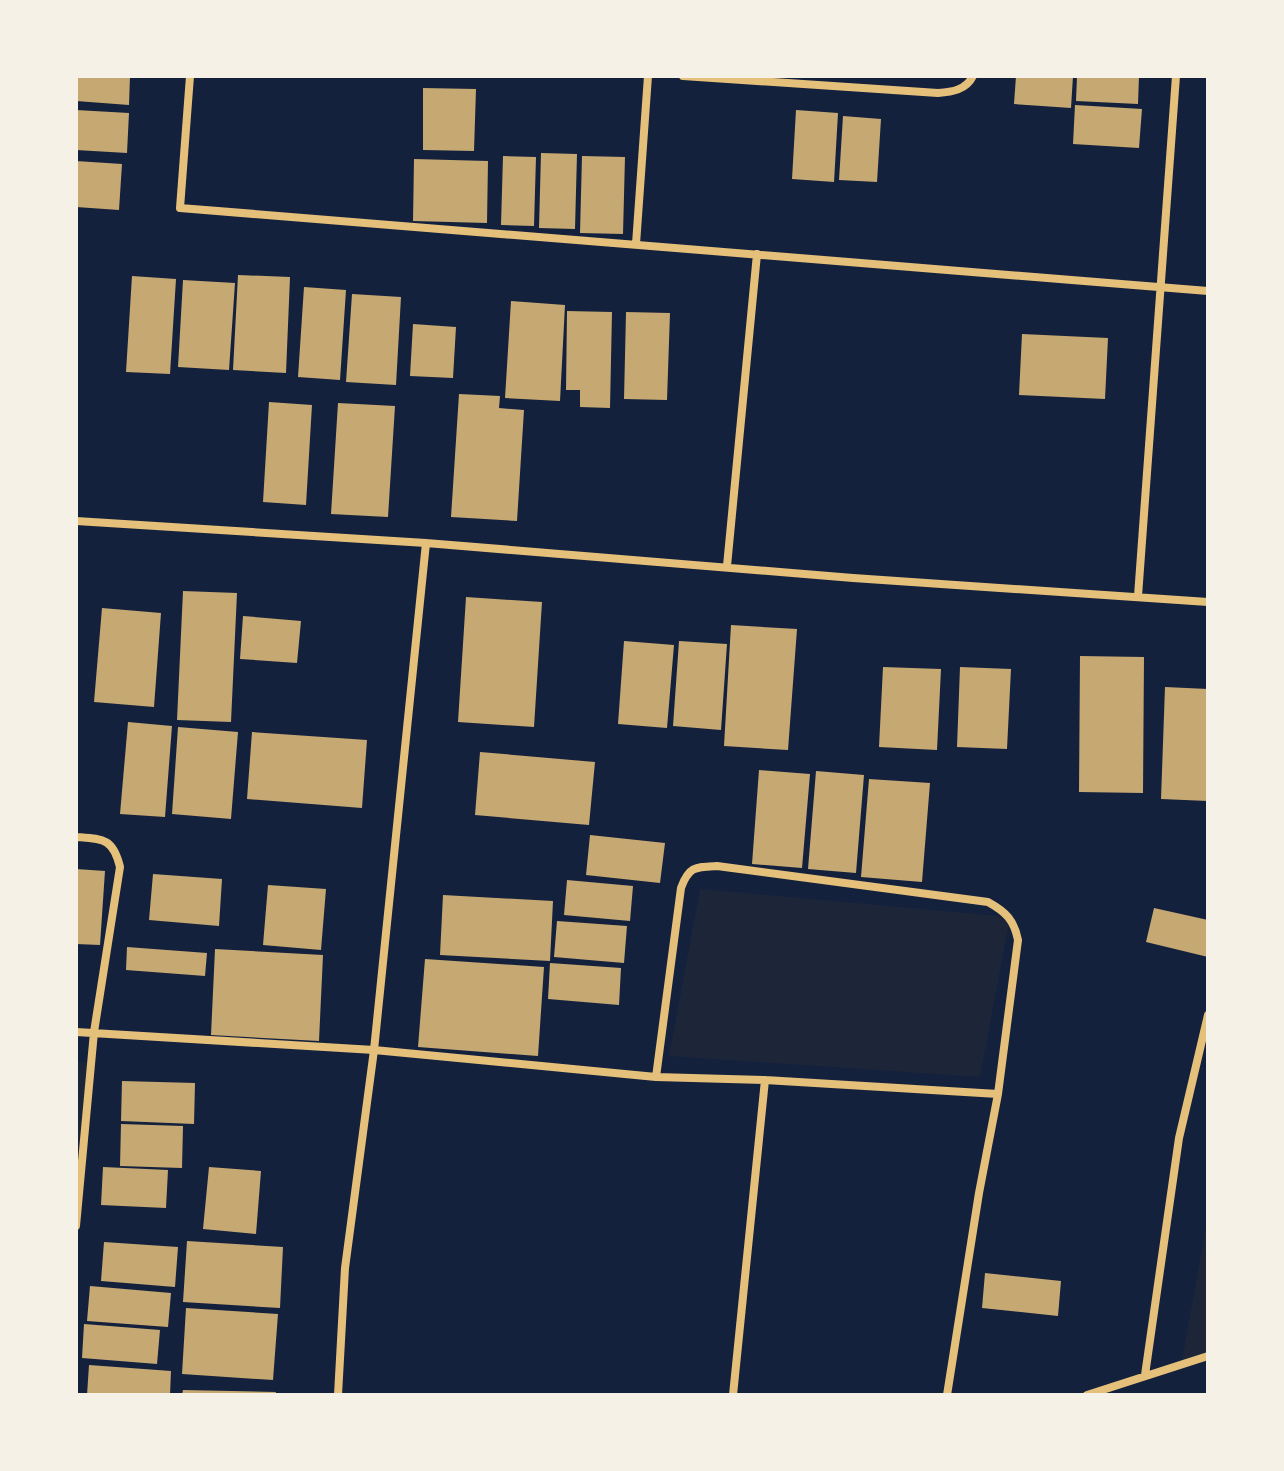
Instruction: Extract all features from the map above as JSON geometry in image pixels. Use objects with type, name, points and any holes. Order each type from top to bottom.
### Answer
[{"type":"street","points":[[190,76],[180,208],[1208,291]]},
{"type":"street","points":[[636,244],[648,76]]},
{"type":"street","points":[[683,76],[803,80],[938,93],[956,92],[973,76]]},
{"type":"street","points":[[1138,596],[1176,76]]},
{"type":"street","points":[[727,566],[757,254]]},
{"type":"street","points":[[76,521],[426,543],[853,578],[1208,602]]},
{"type":"street","points":[[338,1395],[345,1268],[374,1050],[426,543]]},
{"type":"street","points":[[76,837],[103,839],[116,849],[120,867],[94,1032],[76,1226]]},
{"type":"street","points":[[656,1077],[681,888],[686,873],[698,867],[717,866],[988,902],[1005,911],[1015,925],[1018,940],[998,1094],[947,1395]]},
{"type":"street","points":[[1145,1375],[1179,1138],[1208,1015]]},
{"type":"street","points":[[76,1032],[374,1050],[656,1077],[765,1080],[998,1094]]},
{"type":"street","points":[[733,1395],[765,1080]]},
{"type":"street","points":[[1087,1395],[1208,1356]]},
{"type":"shaded area","points":[[700,889],[1010,917],[980,1077],[669,1056]]},
{"type":"shaded area","points":[[76,1062],[90,1063],[76,1228]]},
{"type":"shaded area","points":[[1208,1215],[1208,1351],[1182,1360]]},
{"type":"building","points":[[76,76],[130,76],[129,105],[76,101]]},
{"type":"building","points":[[1016,76],[1073,76],[1071,108],[1014,104]]},
{"type":"building","points":[[1077,76],[1139,76],[1138,104],[1076,101]]},
{"type":"building","points":[[423,88],[476,89],[474,151],[423,150]]},
{"type":"building","points":[[1075,105],[1142,109],[1139,148],[1073,144]]},
{"type":"building","points":[[76,110],[129,113],[127,153],[76,150]]},
{"type":"building","points":[[796,110],[838,113],[834,182],[792,179]]},
{"type":"building","points":[[843,116],[881,119],[877,182],[839,180]]},
{"type":"building","points":[[541,153],[577,154],[575,229],[539,228]]},
{"type":"building","points":[[503,156],[536,157],[534,226],[501,225]]},
{"type":"building","points":[[582,156],[625,157],[623,234],[580,233]]},
{"type":"building","points":[[414,159],[488,161],[487,223],[413,221]]},
{"type":"building","points":[[76,161],[122,164],[119,210],[76,207]]},
{"type":"building","points":[[238,275],[290,277],[286,373],[233,370]]},
{"type":"building","points":[[132,276],[176,279],[170,374],[126,372]]},
{"type":"building","points":[[183,280],[235,283],[229,370],[178,367]]},
{"type":"building","points":[[304,287],[346,290],[340,380],[298,377]]},
{"type":"building","points":[[352,294],[401,297],[396,385],[346,382]]},
{"type":"building","points":[[511,301],[565,305],[560,401],[505,398]]},
{"type":"building","points":[[567,311],[612,312],[610,408],[580,407],[580,390],[566,390]]},
{"type":"building","points":[[626,312],[670,313],[667,400],[624,399]]},
{"type":"building","points":[[413,324],[456,327],[453,378],[410,376]]},
{"type":"building","points":[[1022,334],[1108,338],[1105,399],[1019,395]]},
{"type":"building","points":[[459,394],[500,396],[499,408],[524,410],[517,521],[451,517]]},
{"type":"building","points":[[269,402],[312,405],[306,505],[263,502]]},
{"type":"building","points":[[338,403],[395,406],[388,517],[331,514]]},
{"type":"building","points":[[183,591],[237,593],[231,722],[177,720]]},
{"type":"building","points":[[466,597],[542,602],[534,727],[458,722]]},
{"type":"building","points":[[102,608],[161,613],[154,707],[94,702]]},
{"type":"building","points":[[243,616],[301,621],[297,663],[240,659]]},
{"type":"building","points":[[731,625],[797,629],[788,750],[724,746]]},
{"type":"building","points":[[624,641],[674,645],[667,728],[618,724]]},
{"type":"building","points":[[679,641],[727,644],[721,730],[673,726]]},
{"type":"building","points":[[1080,656],[1144,657],[1143,793],[1079,792]]},
{"type":"building","points":[[883,667],[941,669],[937,750],[879,747]]},
{"type":"building","points":[[960,667],[1011,669],[1007,749],[957,747]]},
{"type":"building","points":[[1165,687],[1208,689],[1208,801],[1161,799]]},
{"type":"building","points":[[128,722],[172,726],[165,817],[120,814]]},
{"type":"building","points":[[178,727],[238,732],[231,819],[172,814]]},
{"type":"building","points":[[252,732],[367,740],[362,808],[247,799]]},
{"type":"building","points":[[480,752],[595,762],[589,825],[475,815]]},
{"type":"building","points":[[759,770],[810,774],[802,868],[752,864]]},
{"type":"building","points":[[816,771],[864,775],[856,873],[808,869]]},
{"type":"building","points":[[869,779],[930,783],[922,882],[861,877]]},
{"type":"building","points":[[590,835],[665,843],[660,883],[586,875]]},
{"type":"building","points":[[76,869],[105,871],[100,945],[76,944]]},
{"type":"building","points":[[153,874],[222,879],[219,926],[149,920]]},
{"type":"building","points":[[567,880],[633,886],[630,921],[564,915]]},
{"type":"building","points":[[268,885],[326,889],[321,950],[263,945]]},
{"type":"building","points":[[443,895],[553,901],[550,961],[440,955]]},
{"type":"building","points":[[1154,908],[1208,920],[1208,957],[1146,942]]},
{"type":"building","points":[[557,921],[627,926],[624,963],[554,957]]},
{"type":"building","points":[[127,947],[207,953],[205,976],[126,970]]},
{"type":"building","points":[[215,949],[323,955],[319,1041],[211,1035]]},
{"type":"building","points":[[425,959],[544,967],[538,1056],[418,1047]]},
{"type":"building","points":[[550,963],[621,968],[619,1005],[548,999]]},
{"type":"building","points":[[122,1081],[195,1083],[194,1124],[121,1121]]},
{"type":"building","points":[[121,1124],[183,1126],[182,1168],[120,1166]]},
{"type":"building","points":[[103,1167],[168,1170],[166,1208],[101,1205]]},
{"type":"building","points":[[209,1167],[261,1171],[256,1234],[203,1229]]},
{"type":"building","points":[[187,1241],[283,1247],[280,1308],[183,1302]]},
{"type":"building","points":[[104,1242],[178,1247],[175,1287],[101,1281]]},
{"type":"building","points":[[985,1273],[1061,1281],[1058,1316],[982,1308]]},
{"type":"building","points":[[90,1286],[171,1293],[168,1327],[87,1321]]},
{"type":"building","points":[[186,1308],[278,1314],[273,1380],[182,1374]]},
{"type":"building","points":[[84,1324],[160,1330],[157,1364],[82,1358]]},
{"type":"building","points":[[89,1365],[171,1371],[170,1395],[87,1395]]},
{"type":"building","points":[[183,1390],[276,1392],[275,1395],[182,1395]]}]
